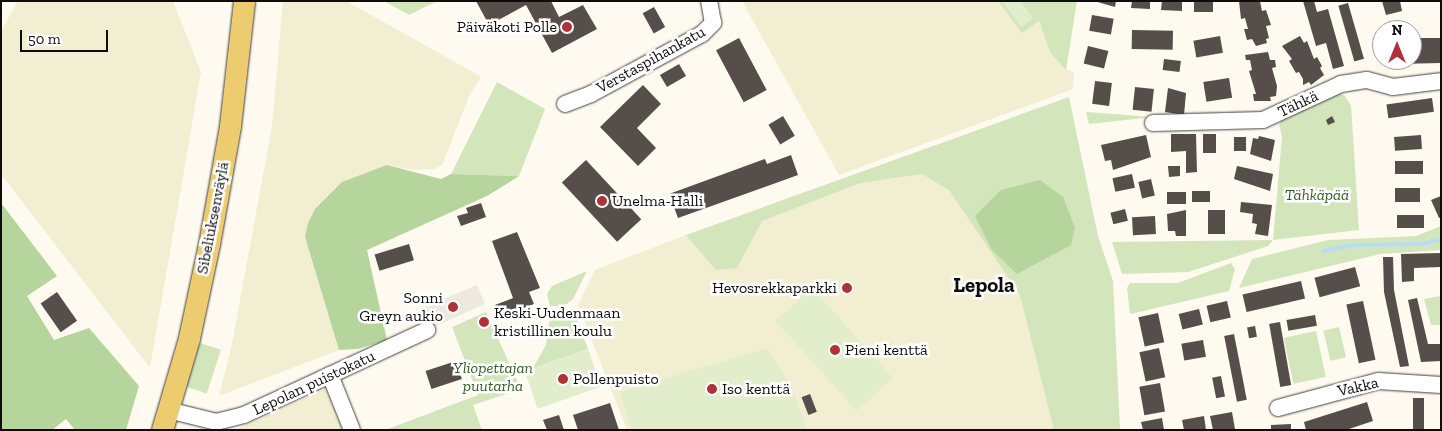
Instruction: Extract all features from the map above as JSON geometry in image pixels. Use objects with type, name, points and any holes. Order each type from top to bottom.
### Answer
[{"type":"main road","name":"Sibeliuksenväylä","points":[[165,420],[189,338],[209,244],[230,126],[244,1]]},
{"type":"street","name":"Verstaspihankatu","points":[[565,104],[591,94],[702,34],[713,23],[709,1]]},
{"type":"street","name":"Tähkä","points":[[1153,123],[1263,120],[1341,84],[1367,80],[1393,87],[1441,81]]},
{"type":"street","name":"Lepolan puistokatu","points":[[165,420],[216,422],[244,415],[427,330]]},
{"type":"street","points":[[330,375],[352,430]]},
{"type":"street","name":"Vakka","points":[[1278,408],[1378,381],[1441,385]]},
{"type":"shaded area","points":[[18,1],[173,1],[201,72],[150,368],[1,174],[1,31]]},
{"type":"shaded area","points":[[283,1],[346,1],[480,76],[480,79],[470,94],[442,165],[435,169],[414,170],[387,165],[305,237],[339,350],[219,396],[231,349],[272,126]]},
{"type":"shaded area","points":[[742,1],[998,1],[1022,33],[1039,21],[1050,52],[1066,69],[1074,72],[1073,89],[839,175]]},
{"type":"shaded area","points":[[969,145],[1094,430],[627,430],[578,305],[595,270],[686,235],[930,149]]},
{"type":"shaded area","name":"Sonni Greyn aukio","points":[[477,285],[485,304],[422,332],[420,309]]},
{"type":"shaded area","points":[[328,388],[346,430],[237,430],[239,428]]},
{"type":"green space","points":[[384,1],[437,1],[409,15]]},
{"type":"green space","points":[[998,1],[1077,1],[1066,70],[1050,52],[1039,21],[1022,33]]},
{"type":"green space","points":[[1002,1],[1021,1],[1033,18],[1021,27]]},
{"type":"green space","points":[[497,82],[545,109],[519,176],[451,174]]},
{"type":"green space","name":"Tähkäpää","points":[[1338,94],[1344,95],[1351,105],[1359,230],[1273,240],[1282,137],[1279,124],[1283,119]]},
{"type":"green space","points":[[1069,97],[1098,236],[1113,281],[1120,430],[1054,430],[1020,295],[949,190],[922,174],[860,183],[762,221],[737,268],[716,270],[686,235]]},
{"type":"green space","points":[[1086,112],[1153,117],[1089,124]]},
{"type":"green space","points":[[387,165],[441,179],[451,174],[519,176],[487,196],[367,250],[387,340],[358,349],[339,350],[305,237],[308,223],[315,209],[342,182]]},
{"type":"green space","points":[[1040,180],[1063,197],[1075,228],[1071,245],[1017,274],[992,250],[975,216],[1001,190]]},
{"type":"green space","points":[[1,203],[57,276],[27,296],[54,340],[89,328],[139,386],[126,430],[75,430],[66,419],[52,430],[1,430]]},
{"type":"green space","points":[[1441,226],[1441,250],[1380,254],[1239,288],[1252,259],[1328,240],[1416,236]]},
{"type":"green space","points":[[1273,240],[1268,246],[1188,272],[1122,274],[1112,242]]},
{"type":"green space","points":[[1231,263],[1235,269],[1229,291],[1130,314],[1127,288],[1130,283],[1178,283]]},
{"type":"green space","points":[[587,271],[573,299],[564,306],[550,306],[547,294],[552,286]]},
{"type":"green space","name":"Pieni kenttä","points":[[812,288],[893,378],[857,411],[776,321]]},
{"type":"green space","points":[[1441,296],[1441,325],[1431,325],[1424,299]]},
{"type":"green space","points":[[573,309],[588,349],[533,368],[546,345],[549,322]]},
{"type":"green space","name":"Yliopettajan puutarha","points":[[486,312],[521,389],[473,405],[482,430],[385,430],[478,395],[452,327]]},
{"type":"green space","points":[[1339,327],[1346,357],[1330,361],[1323,331]]},
{"type":"green space","points":[[1316,331],[1326,377],[1293,384],[1284,338]]},
{"type":"green space","points":[[200,343],[221,350],[207,394],[186,387]]},
{"type":"green space","name":"Iso kenttä","points":[[767,348],[791,385],[807,430],[632,430],[620,392]]},
{"type":"green space","name":"Pollenpuisto","points":[[588,349],[601,387],[538,409],[525,371]]},
{"type":"building","name":"Päiväkoti Polle","points":[[476,1],[551,1],[559,17],[583,5],[597,29],[552,53],[526,5],[489,25]]},
{"type":"building","points":[[1094,1],[1116,1],[1115,7]]},
{"type":"building","points":[[1132,1],[1150,1],[1150,9],[1131,8]]},
{"type":"building","points":[[1162,1],[1182,1],[1182,11],[1161,10]]},
{"type":"building","points":[[1194,1],[1213,1],[1213,12],[1194,12]]},
{"type":"building","points":[[1239,1],[1260,1],[1262,11],[1266,10],[1271,25],[1266,26],[1269,38],[1266,39],[1267,43],[1256,46],[1252,39],[1247,40],[1244,29],[1248,29],[1245,18],[1241,19]]},
{"type":"building","points":[[1303,1],[1314,1],[1317,12],[1328,9],[1344,66],[1333,69],[1326,43],[1316,46]]},
{"type":"building","points":[[1382,1],[1400,1],[1402,11],[1386,15]]},
{"type":"building","points":[[1348,3],[1364,59],[1354,62],[1338,6]]},
{"type":"building","points":[[654,7],[665,27],[654,33],[643,13]]},
{"type":"building","points":[[1092,15],[1114,19],[1111,35],[1089,31]]},
{"type":"building","points":[[1132,30],[1173,31],[1173,50],[1132,49]]},
{"type":"building","points":[[1220,36],[1223,53],[1196,57],[1193,41]]},
{"type":"building","points":[[1300,36],[1304,43],[1307,41],[1314,59],[1317,57],[1322,66],[1320,68],[1324,75],[1311,85],[1309,82],[1303,85],[1303,79],[1299,72],[1296,73],[1289,61],[1292,59],[1282,46]]},
{"type":"building","points":[[739,38],[767,90],[744,102],[716,50]]},
{"type":"building","points":[[1422,38],[1441,38],[1441,63],[1422,63]]},
{"type":"building","points":[[1088,46],[1108,51],[1104,69],[1084,63]]},
{"type":"building","points":[[1268,52],[1270,60],[1275,60],[1276,67],[1272,68],[1277,86],[1276,96],[1270,97],[1271,101],[1254,101],[1253,94],[1256,94],[1249,71],[1252,70],[1250,60],[1246,60],[1245,55]]},
{"type":"building","points":[[1164,59],[1181,61],[1180,72],[1163,70]]},
{"type":"building","points":[[679,64],[686,76],[667,87],[660,75]]},
{"type":"building","points":[[1229,78],[1232,98],[1206,102],[1203,82]]},
{"type":"building","points":[[1095,81],[1112,83],[1109,106],[1092,104]]},
{"type":"building","points":[[643,85],[661,104],[637,128],[656,148],[638,166],[600,127]]},
{"type":"building","points":[[1135,87],[1154,89],[1151,112],[1133,110]]},
{"type":"building","points":[[1168,88],[1186,93],[1184,115],[1165,112]]},
{"type":"building","points":[[1432,98],[1434,112],[1388,118],[1386,104]]},
{"type":"building","points":[[783,116],[795,136],[780,144],[768,125]]},
{"type":"building","points":[[1332,116],[1335,122],[1328,125],[1326,120]]},
{"type":"building","points":[[1171,134],[1196,134],[1197,172],[1186,173],[1186,151],[1171,152]]},
{"type":"building","points":[[1203,134],[1216,134],[1216,153],[1203,153]]},
{"type":"building","points":[[1146,135],[1151,157],[1113,170],[1111,160],[1105,161],[1101,145]]},
{"type":"building","points":[[1421,135],[1422,149],[1395,151],[1394,137]]},
{"type":"building","points":[[1259,136],[1275,140],[1271,161],[1250,154],[1253,138],[1258,139]]},
{"type":"building","points":[[1234,137],[1246,137],[1246,151],[1234,151]]},
{"type":"building","points":[[791,155],[798,175],[678,218],[669,194],[765,159],[767,164]]},
{"type":"building","name":"Unelma-Halli","points":[[586,160],[641,219],[617,242],[562,183]]},
{"type":"building","points":[[1395,161],[1423,161],[1423,174],[1395,174]]},
{"type":"building","points":[[1168,166],[1180,166],[1180,176],[1169,177]]},
{"type":"building","points":[[1237,166],[1273,174],[1270,191],[1234,179]]},
{"type":"building","points":[[1132,174],[1135,188],[1115,192],[1112,178]]},
{"type":"building","points":[[1151,179],[1155,196],[1142,198],[1138,182]]},
{"type":"building","points":[[1395,188],[1420,188],[1420,202],[1395,202]]},
{"type":"building","points":[[1192,191],[1210,191],[1210,202],[1192,202]]},
{"type":"building","points":[[1167,192],[1186,192],[1186,204],[1167,204]]},
{"type":"building","points":[[1441,196],[1441,218],[1439,218],[1431,200]]},
{"type":"building","points":[[1241,202],[1272,205],[1268,236],[1255,234],[1257,224],[1252,223],[1253,214],[1240,212]]},
{"type":"building","points":[[481,203],[486,217],[461,226],[457,216],[468,213],[466,208]]},
{"type":"building","points":[[1125,209],[1128,221],[1113,224],[1110,213]]},
{"type":"building","points":[[1186,210],[1186,236],[1176,236],[1175,231],[1168,231],[1167,214]]},
{"type":"building","points":[[1208,210],[1225,210],[1225,234],[1208,234]]},
{"type":"building","points":[[1397,215],[1424,215],[1424,228],[1397,228]]},
{"type":"building","points":[[1155,216],[1156,234],[1133,235],[1132,217]]},
{"type":"building","points":[[517,232],[540,288],[529,292],[534,304],[500,317],[495,305],[513,298],[492,241]]},
{"type":"building","points":[[409,244],[414,260],[380,271],[375,255]]},
{"type":"building","points":[[1441,253],[1441,267],[1414,268],[1414,281],[1402,282],[1401,254]]},
{"type":"building","points":[[1383,257],[1393,257],[1394,290],[1409,366],[1400,367],[1384,292]]},
{"type":"building","points":[[1355,267],[1360,286],[1320,297],[1314,278]]},
{"type":"building","points":[[1301,281],[1305,299],[1247,312],[1243,294]]},
{"type":"building","points":[[57,292],[77,321],[61,332],[41,303]]},
{"type":"building","points":[[1417,298],[1428,344],[1441,344],[1441,361],[1421,362],[1408,300]]},
{"type":"building","points":[[1227,301],[1231,318],[1210,322],[1207,306]]},
{"type":"building","points":[[1363,301],[1375,360],[1359,363],[1346,305]]},
{"type":"building","points":[[1199,309],[1203,325],[1182,330],[1179,314]]},
{"type":"building","points":[[1158,313],[1164,342],[1145,347],[1138,317]]},
{"type":"building","points":[[1315,315],[1317,326],[1288,331],[1286,320]]},
{"type":"building","points":[[1280,322],[1291,385],[1280,387],[1269,324]]},
{"type":"building","points":[[1255,326],[1257,337],[1249,338],[1247,327]]},
{"type":"building","points":[[1234,334],[1247,400],[1237,402],[1224,336]]},
{"type":"building","points":[[1203,340],[1206,357],[1184,361],[1181,344]]},
{"type":"building","points":[[1159,348],[1165,377],[1146,382],[1139,352]]},
{"type":"building","points":[[456,361],[462,379],[431,389],[426,371]]},
{"type":"building","points":[[1221,376],[1225,397],[1216,398],[1212,378]]},
{"type":"building","points":[[1160,383],[1165,412],[1144,415],[1139,387]]},
{"type":"building","points":[[810,394],[817,412],[808,415],[802,397]]},
{"type":"building","points":[[1413,398],[1424,398],[1424,430],[1413,430]]},
{"type":"building","points":[[1367,402],[1373,421],[1346,430],[1306,430],[1304,422]]},
{"type":"building","points":[[610,403],[619,430],[578,430],[573,415]]},
{"type":"building","points":[[1232,412],[1235,429],[1213,430],[1210,416]]},
{"type":"building","points":[[559,415],[564,430],[547,430],[543,420]]},
{"type":"building","points":[[1204,416],[1206,430],[1184,430],[1182,420]]},
{"type":"building","points":[[1162,418],[1164,430],[1143,430],[1141,422]]},
{"type":"building","points":[[1291,424],[1291,430],[1271,430],[1271,425]]},
{"type":"waterway","points":[[1323,251],[1354,245],[1422,244],[1441,239]]},
{"type":"place","name":"Päiväkoti Polle","points":[[567,27]]},
{"type":"place","name":"Unelma-Halli","points":[[602,201]]},
{"type":"place","name":"Hevosrekkaparkki","points":[[847,288]]},
{"type":"place","name":"Sonni Greyn aukio","points":[[453,307]]},
{"type":"place","name":"Keski-Uudenmaan kristillinen koulu","points":[[484,322]]},
{"type":"place","name":"Pieni kenttä","points":[[835,350]]},
{"type":"place","name":"Pollenpuisto","points":[[563,379]]},
{"type":"place","name":"Iso kenttä","points":[[712,389]]},
{"type":"district","name":"Lepola","points":[[984,285]]}]
